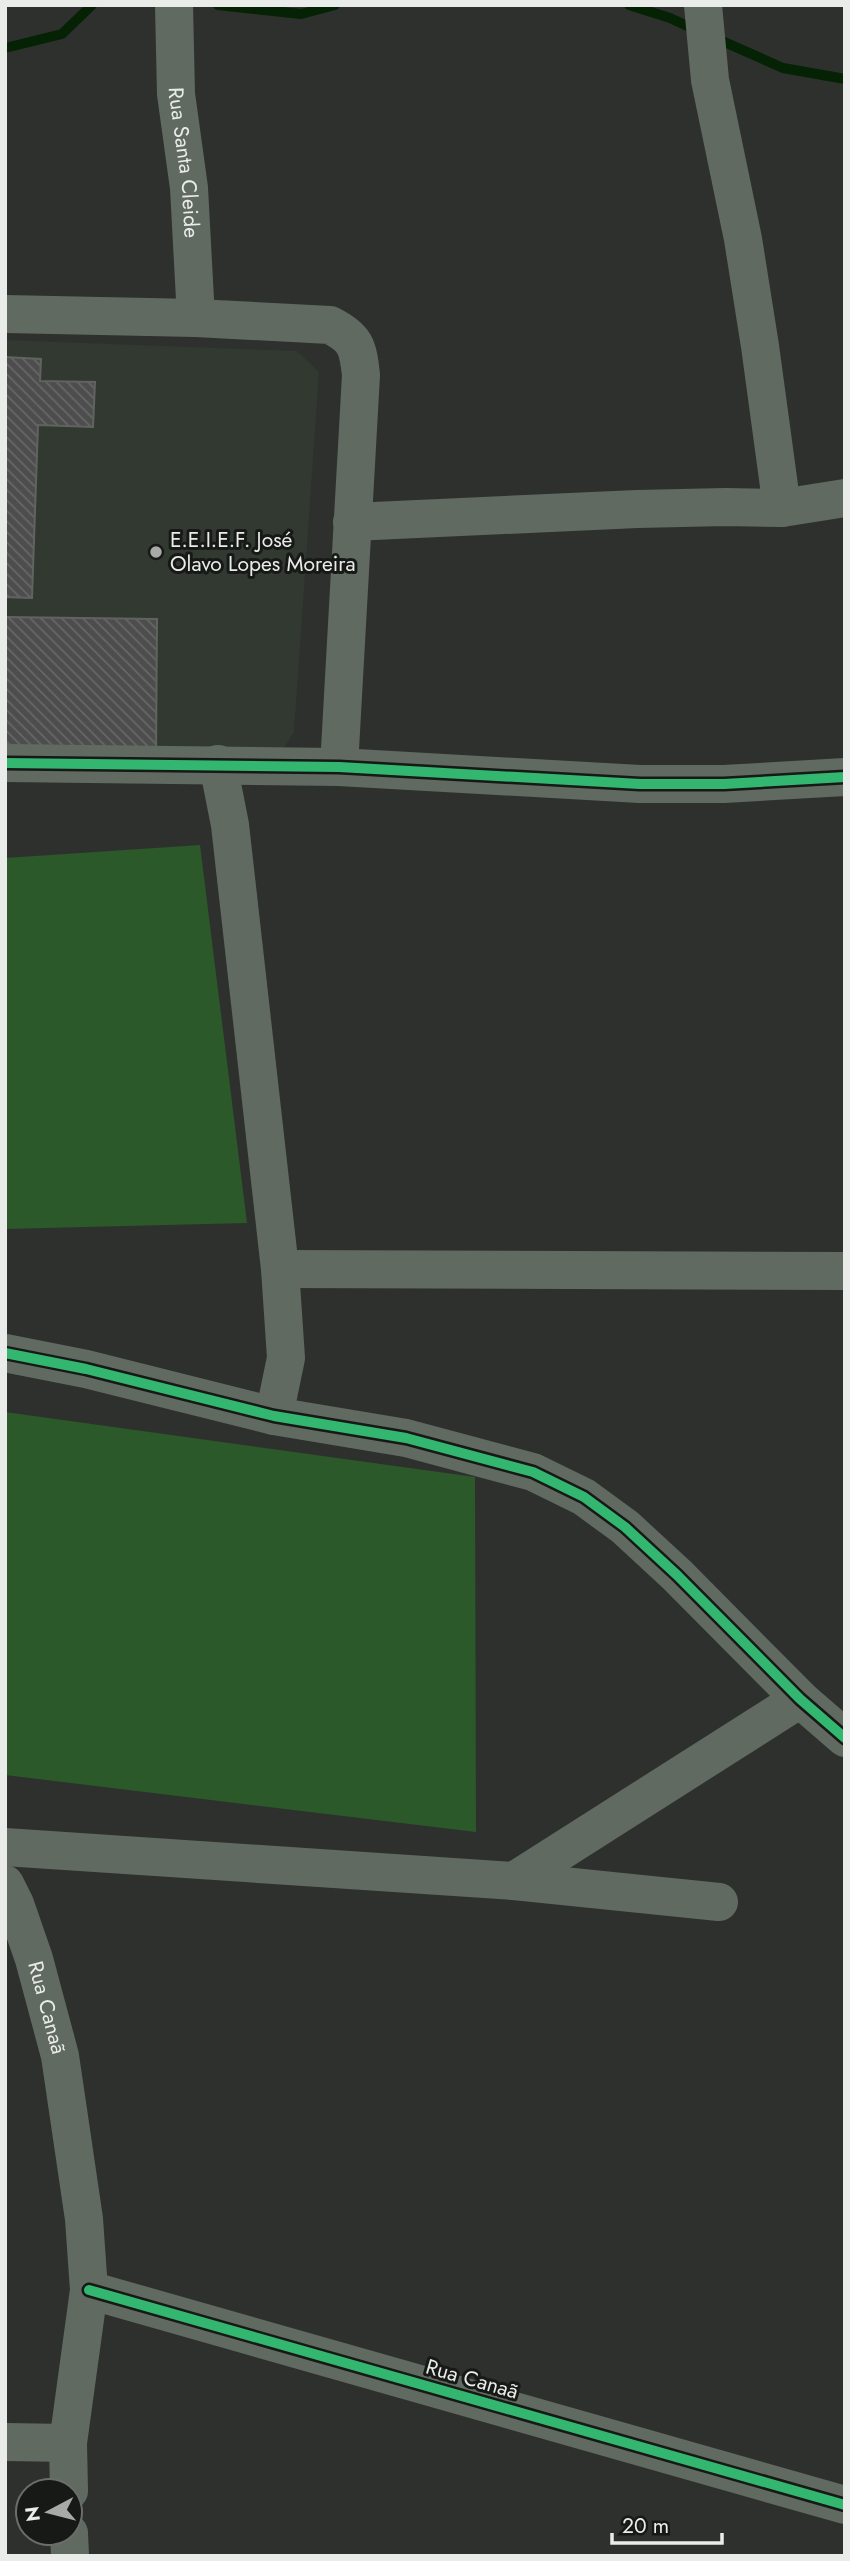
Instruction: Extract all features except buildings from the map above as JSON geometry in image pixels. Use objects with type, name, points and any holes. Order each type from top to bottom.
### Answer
[{"type":"street","name":"Rua Santa Cleide","points":[[174,5],[176,94],[189,188],[196,318]]},
{"type":"street","points":[[704,12],[710,80],[743,239],[782,509]]},
{"type":"street","points":[[5,314],[196,318],[330,325],[348,334],[358,350],[360,375],[339,767]]},
{"type":"street","points":[[352,522],[637,509],[782,509],[845,498]]},
{"type":"street","points":[[5,764],[339,767],[640,784],[724,784],[845,777]]},
{"type":"street","points":[[218,764],[230,825],[280,1269],[285,1358],[274,1416]]},
{"type":"street","points":[[280,1269],[845,1271]]},
{"type":"street","points":[[5,1353],[86,1369],[274,1416],[406,1438],[533,1472],[584,1497],[625,1527],[677,1575],[800,1699],[845,1738]]},
{"type":"street","points":[[513,1881],[800,1699]]},
{"type":"street","points":[[5,1847],[513,1881],[719,1902]]},
{"type":"street","name":"Rua Canaã","points":[[5,1884],[15,1904],[34,1959],[60,2056],[84,2219],[89,2290],[68,2443],[69,2477]]},
{"type":"street","name":"Rua Canaã","points":[[89,2290],[845,2505]]},
{"type":"street","points":[[5,2442],[68,2443]]},
{"type":"shaded area","name":"E.E.I.E.F. José Olavo Lopes Moreira","points":[[5,340],[297,351],[319,372],[294,732],[280,754],[5,758]]},
{"type":"green space","points":[[200,845],[247,1223],[5,1229],[5,858]]},
{"type":"green space","points":[[5,1412],[475,1477],[476,1832],[5,1775]]},
{"type":"waterway","points":[[5,48],[62,34],[92,5]]},
{"type":"waterway","points":[[218,5],[301,14],[335,5]]},
{"type":"waterway","points":[[629,5],[670,18],[698,31]]},
{"type":"waterway","points":[[713,37],[783,68],[845,79]]},
{"type":"cycle path","points":[[5,763],[339,767],[640,784],[724,784],[845,777]]},
{"type":"cycle path","points":[[5,1353],[86,1369],[274,1416],[406,1438],[533,1472],[584,1497],[625,1527],[677,1575],[800,1699],[845,1738]]},
{"type":"cycle path","points":[[89,2290],[845,2505]]},
{"type":"place","name":"E.E.I.E.F. José Olavo Lopes Moreira","points":[[156,552]]}]
